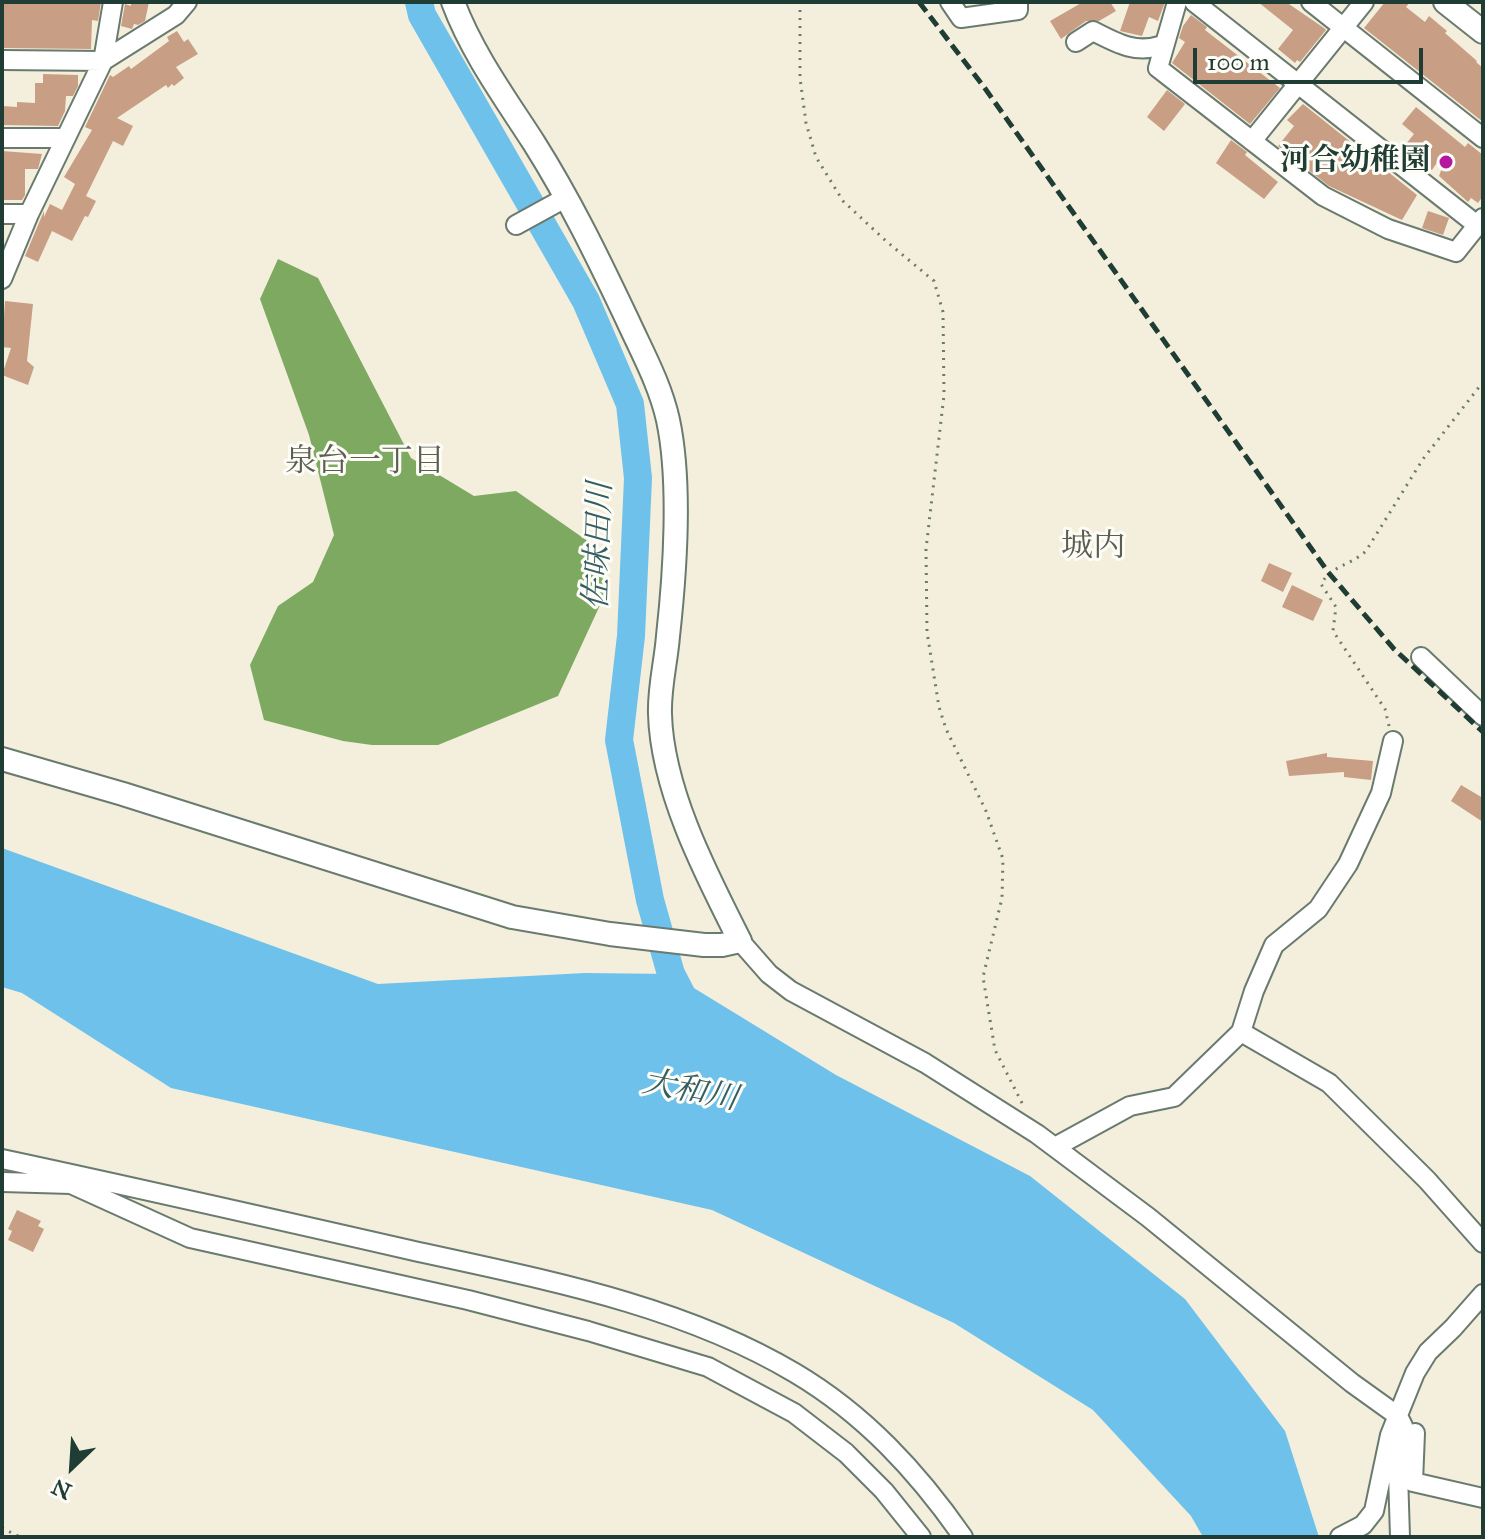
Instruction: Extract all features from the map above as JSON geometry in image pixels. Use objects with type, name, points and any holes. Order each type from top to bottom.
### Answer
[{"type":"street","points":[[2,279],[29,214],[103,61],[113,2]]},
{"type":"street","points":[[2,60],[103,61],[176,15],[187,2]]},
{"type":"street","points":[[453,2],[477,54],[563,199],[659,389],[672,448],[674,548],[668,637],[660,691],[661,734],[678,803],[717,896],[740,941],[769,974],[791,991],[925,1063],[1055,1147],[1341,1374],[1398,1416],[1408,1419],[1415,1431],[1413,1482],[1483,1498]]},
{"type":"street","points":[[950,2],[961,18],[1018,10],[1018,2]]},
{"type":"street","points":[[1177,2],[1158,68],[1323,196],[1388,229],[1456,252],[1480,221],[1194,2]]},
{"type":"street","points":[[1311,2],[1483,138]]},
{"type":"street","points":[[1252,141],[1364,2]]},
{"type":"street","points":[[1445,2],[1483,32]]},
{"type":"street","points":[[1076,42],[1093,31],[1145,51],[1163,45]]},
{"type":"street","points":[[2,138],[65,138]]},
{"type":"street","points":[[516,225],[563,199]]},
{"type":"street","points":[[2,214],[29,214]]},
{"type":"street","points":[[1421,657],[1483,716]]},
{"type":"street","points":[[1055,1147],[1130,1106],[1174,1097],[1241,1032],[1274,945],[1318,909],[1348,864],[1381,793],[1393,741]]},
{"type":"street","points":[[2,759],[123,794],[486,910],[537,923],[704,945],[740,941]]},
{"type":"street","points":[[1241,1032],[1329,1083],[1427,1180],[1483,1243]]},
{"type":"street","points":[[2,1159],[72,1179],[492,1268],[574,1288],[696,1325],[750,1349],[838,1401],[905,1461],[963,1537]]},
{"type":"street","points":[[2,1182],[72,1179],[190,1238],[468,1300],[708,1367],[794,1413],[846,1453],[884,1491],[921,1537]]},
{"type":"street","points":[[1340,1537],[1363,1525],[1374,1511],[1390,1435],[1415,1373],[1428,1352],[1483,1294]]},
{"type":"street","points":[[1398,1416],[1404,1435],[1398,1473],[1400,1537]]},
{"type":"path","points":[[800,2],[800,78],[806,123],[816,157],[843,201],[934,281],[943,312],[944,395],[926,549],[927,632],[939,707],[946,729],[986,811],[1003,859],[1002,898],[983,977],[995,1050],[1023,1106]]},
{"type":"path","points":[[1393,741],[1385,709],[1333,631],[1336,607],[1321,584],[1328,572],[1357,560],[1366,551],[1423,459],[1483,382]]},
{"type":"path","points":[[2,1528],[20,1537]]},
{"type":"green space","points":[[278,259],[318,278],[411,458],[474,496],[516,491],[589,542],[607,590],[558,696],[438,745],[372,745],[343,741],[264,720],[250,665],[278,606],[313,582],[334,535],[309,435],[260,299]]},
{"type":"water","name":"大和川","points":[[2,848],[378,984],[585,973],[671,974],[836,1075],[1030,1176],[1185,1299],[1285,1431],[1319,1537],[1203,1537],[1191,1516],[1093,1410],[954,1323],[712,1210],[171,1088],[22,993],[2,987]]},
{"type":"building","points":[[2,2],[101,2],[98,21],[92,20],[91,49],[2,48]]},
{"type":"building","points":[[131,2],[149,2],[145,21],[134,24],[132,29],[121,26],[125,4],[131,6]]},
{"type":"building","points":[[1083,2],[1110,2],[1116,11],[1099,21],[1086,21],[1061,39],[1050,21]]},
{"type":"building","points":[[1130,2],[1165,2],[1158,21],[1149,17],[1142,36],[1120,31]]},
{"type":"building","points":[[1258,2],[1286,2],[1326,30],[1300,62],[1297,60],[1295,63],[1278,49],[1293,30]]},
{"type":"building","points":[[1385,2],[1410,2],[1406,7],[1425,22],[1429,16],[1483,68],[1483,122],[1364,28]]},
{"type":"building","points":[[1191,15],[1207,27],[1205,30],[1280,88],[1250,124],[1172,63],[1185,42],[1179,38]]},
{"type":"building","points":[[177,31],[184,42],[188,39],[198,54],[176,67],[184,78],[174,86],[172,84],[168,88],[166,85],[117,118],[133,126],[123,146],[113,141],[86,196],[96,201],[72,241],[52,231],[38,262],[25,256],[44,211],[44,217],[50,204],[62,210],[75,184],[64,177],[92,130],[85,127],[110,75],[113,77],[129,66],[131,69],[169,41],[167,37]]},
{"type":"building","points":[[43,74],[78,75],[78,86],[73,96],[66,96],[65,111],[58,126],[2,125],[2,106],[17,107],[17,102],[35,103],[35,83],[43,83]]},
{"type":"building","points":[[1167,90],[1185,104],[1164,131],[1147,117]]},
{"type":"building","points":[[1303,104],[1417,195],[1402,220],[1329,186],[1278,146],[1294,126],[1287,120]]},
{"type":"building","points":[[1416,107],[1465,147],[1468,143],[1483,155],[1483,196],[1478,203],[1471,198],[1468,202],[1439,176],[1446,157],[1442,155],[1432,170],[1402,149],[1414,134],[1402,124]]},
{"type":"building","points":[[1231,140],[1278,182],[1264,199],[1216,163]]},
{"type":"building","points":[[2,151],[42,154],[38,169],[25,169],[25,195],[22,200],[2,200]]},
{"type":"building","points":[[1428,211],[1449,218],[1443,235],[1422,228]]},
{"type":"building","points":[[5,301],[33,304],[27,361],[34,367],[28,385],[2,375],[11,348],[2,347]]},
{"type":"building","points":[[1269,563],[1292,573],[1283,592],[1261,581]]},
{"type":"building","points":[[1292,585],[1323,600],[1313,621],[1282,607]]},
{"type":"building","points":[[1327,753],[1327,757],[1373,761],[1371,780],[1344,777],[1344,772],[1289,776],[1286,761]]},
{"type":"building","points":[[1461,785],[1483,798],[1483,822],[1451,801]]},
{"type":"building","points":[[17,1210],[41,1221],[38,1226],[44,1229],[33,1252],[8,1240],[12,1231],[8,1229]]},
{"type":"waterway","name":"佐味田川","points":[[419,2],[422,15],[586,301],[630,404],[638,478],[631,636],[619,740],[650,900],[671,974],[689,1009]]},
{"type":"railway","points":[[919,2],[984,87],[1328,572],[1394,649],[1483,732]]},
{"type":"place","name":"河合幼稚園","points":[[1446,162]]},
{"type":"district","name":"泉台一丁目","points":[[365,463]]},
{"type":"district","name":"城内","points":[[1093,548]]}]
